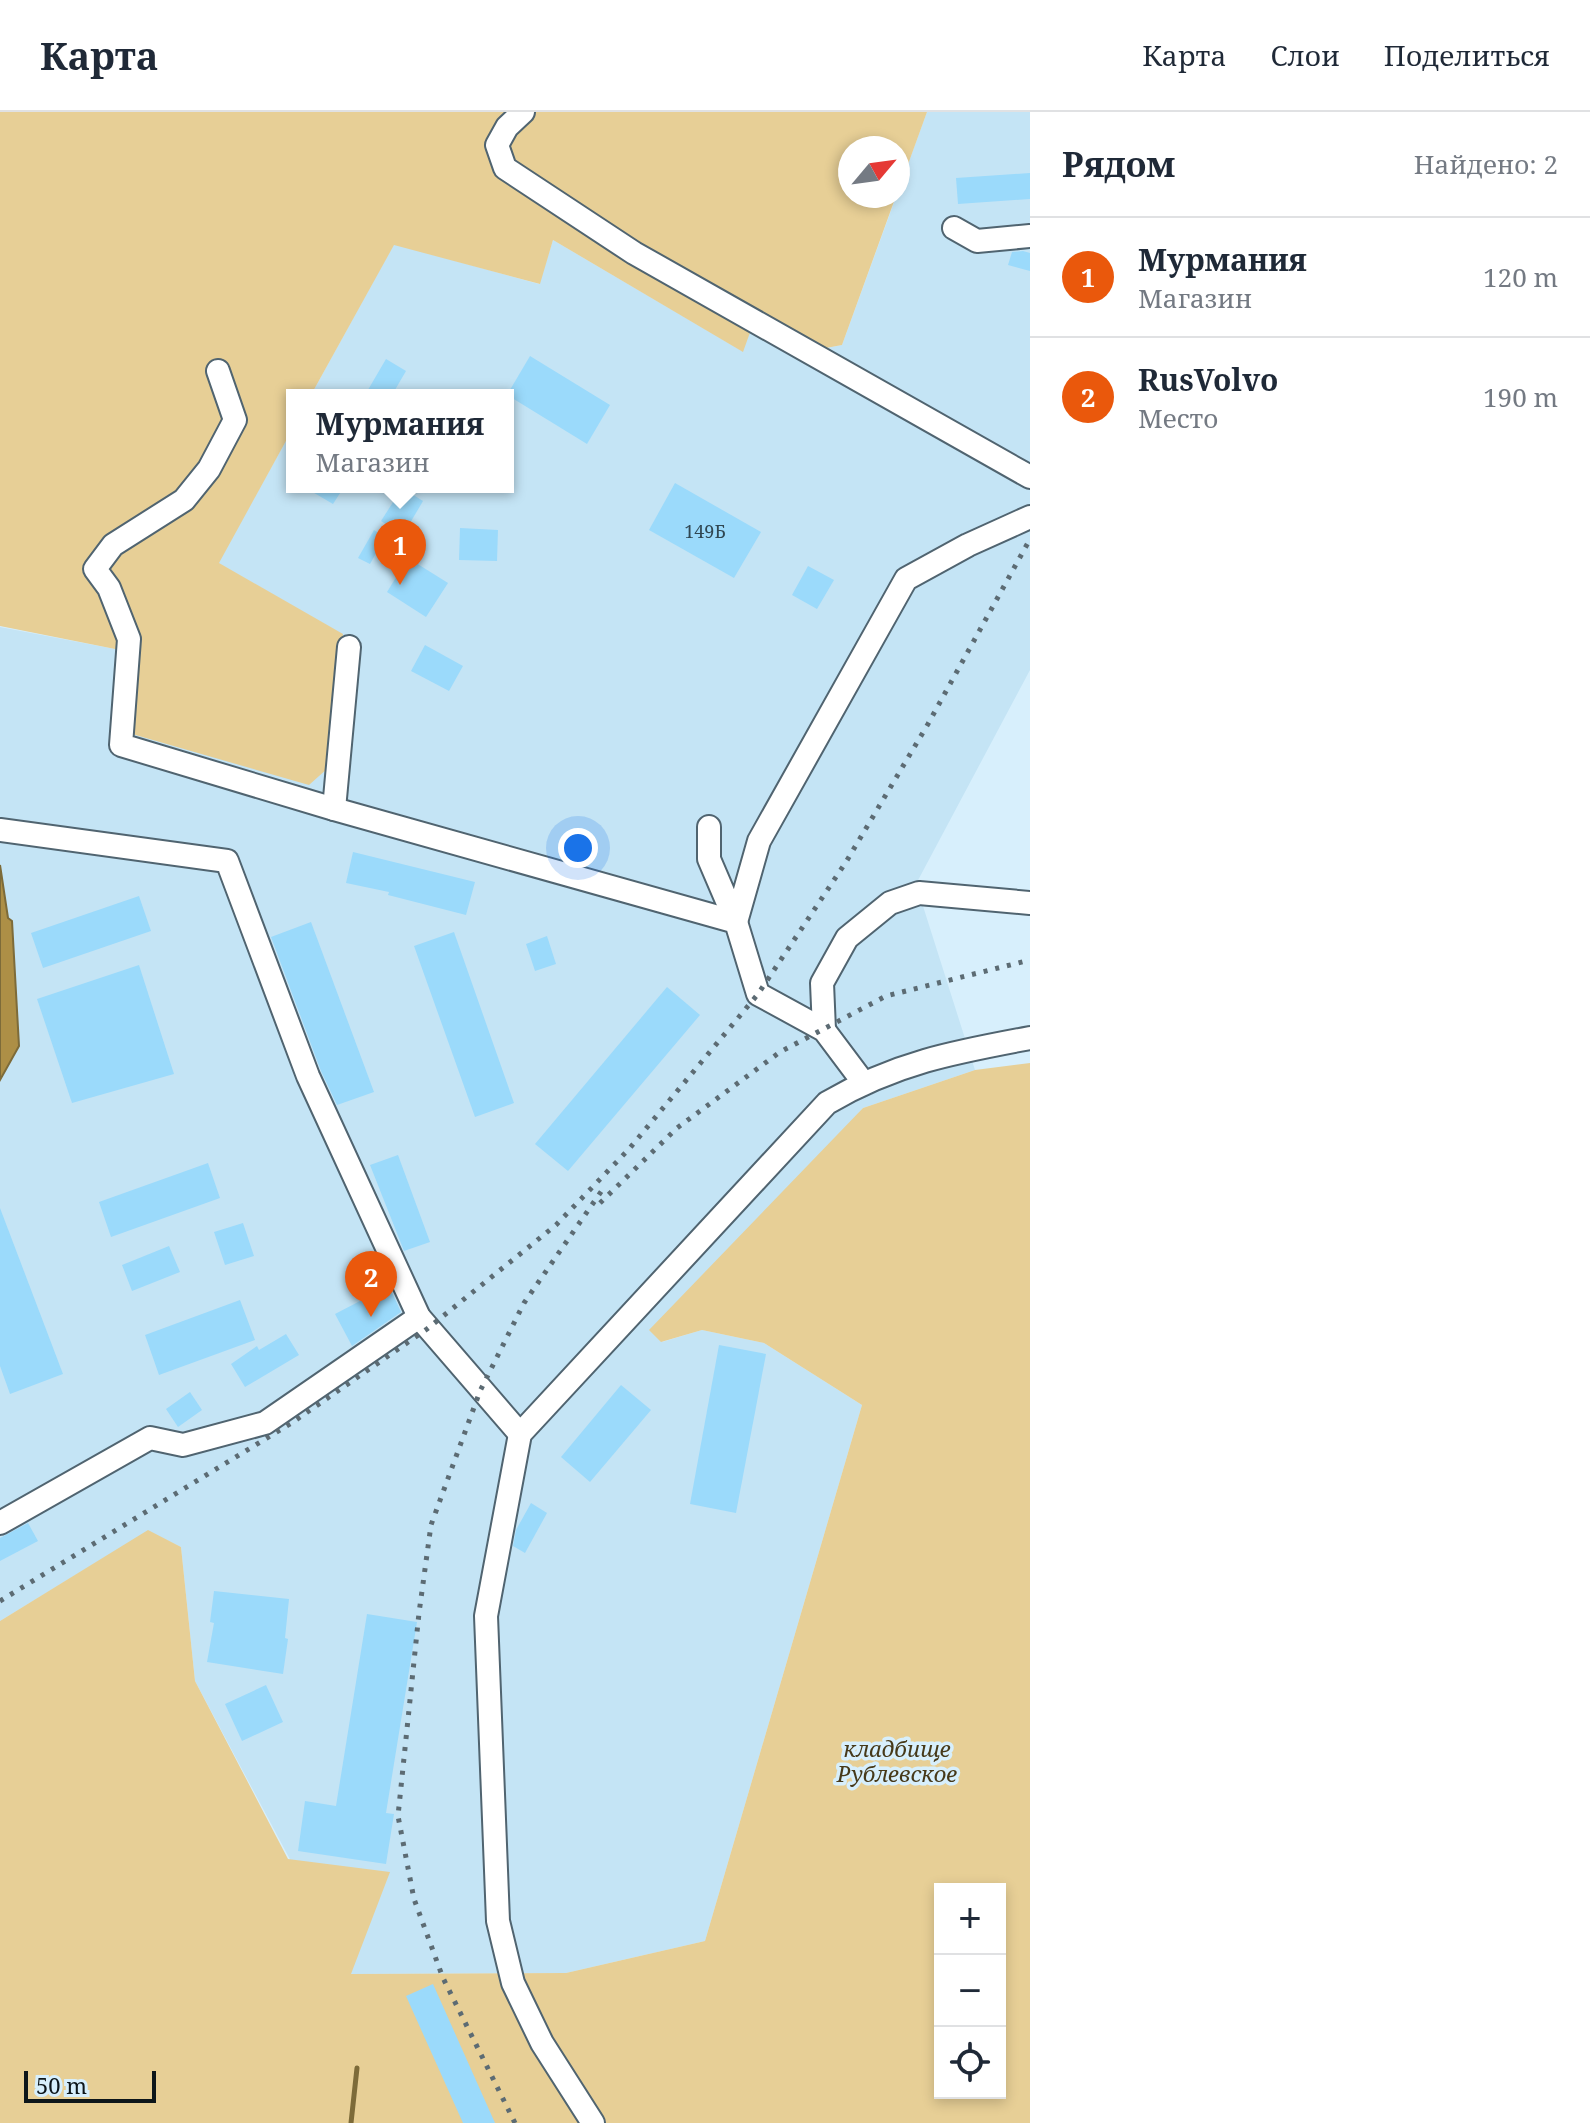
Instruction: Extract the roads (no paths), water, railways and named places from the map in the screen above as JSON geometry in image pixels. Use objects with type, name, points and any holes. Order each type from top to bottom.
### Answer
[{"type":"lane","points":[[523,112],[507,127],[497,145],[505,168],[634,253],[1030,477]]},
{"type":"lane","points":[[954,228],[977,241],[1030,236]]},
{"type":"lane","points":[[218,371],[235,420],[209,469],[184,500],[113,545],[95,569],[109,588],[129,639],[121,745],[334,809],[736,922]]},
{"type":"lane","points":[[736,922],[759,841],[906,579],[968,545],[1030,517]]},
{"type":"lane","points":[[334,809],[349,647]]},
{"type":"lane","points":[[709,827],[709,859],[736,922],[758,994],[824,1030],[863,1082]]},
{"type":"lane","points":[[0,830],[227,861],[308,1076],[419,1317],[520,1434]]},
{"type":"lane","points":[[824,1030],[822,983],[847,938],[890,903],[919,893],[1030,903]]},
{"type":"lane","points":[[593,2123],[542,2043],[513,1983],[498,1921],[486,1616],[520,1434],[827,1103],[863,1082],[940,1055],[1030,1038]]},
{"type":"lane","points":[[0,1523],[150,1438],[183,1445],[265,1423],[419,1317]]},
{"type":"waterway","points":[[351,2123],[357,2068]]},
{"type":"railway","points":[[0,1601],[293,1422],[427,1329],[556,1225],[629,1149],[758,994],[846,862],[928,724],[1030,539]]},
{"type":"railway","points":[[600,1203],[677,1128],[780,1052],[886,996],[1030,960]]},
{"type":"railway","points":[[515,2123],[443,1978],[414,1899],[398,1816],[431,1525],[480,1391],[524,1303],[605,1186]]},
{"type":"place","name":"Мурмания","points":[[400,585]]},
{"type":"place","name":"RusVolvo","points":[[371,1317]]},
{"type":"park label","name":"кладбище Рублевское","points":[[897,1760]]}]
